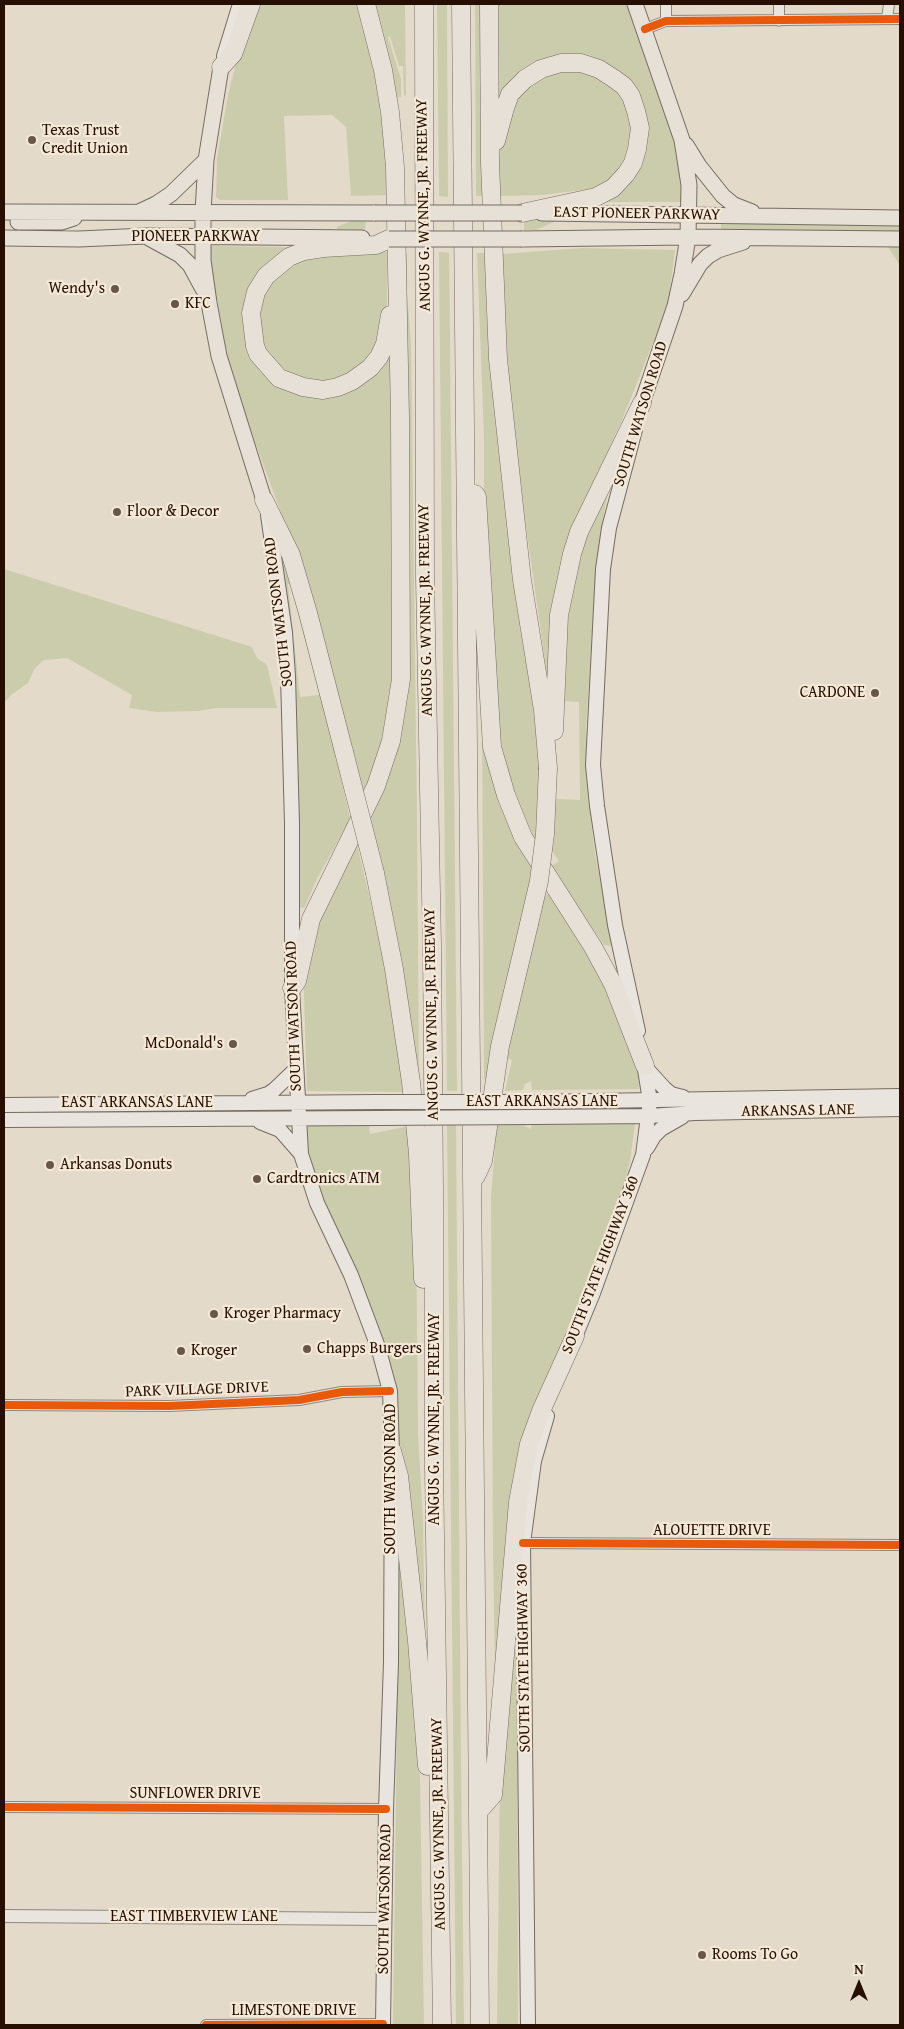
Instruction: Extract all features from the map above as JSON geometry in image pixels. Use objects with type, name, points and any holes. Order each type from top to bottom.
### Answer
[{"type":"highway","points":[[221,67],[233,54],[252,4]]},
{"type":"highway","points":[[292,988],[297,981],[311,919],[376,786],[392,741],[399,696],[401,650],[398,283],[395,167],[390,112],[383,70],[366,4]]},
{"type":"highway","points":[[412,4],[423,29]]},
{"type":"highway","name":"ANGUS G. WYNNE, JR. FREEWAY","points":[[424,4],[425,578],[432,936],[436,1678],[442,2025]]},
{"type":"highway","points":[[461,4],[480,2025]]},
{"type":"highway","points":[[472,1186],[483,1161],[500,1046],[539,881],[545,834],[548,768],[543,710],[522,580],[498,359],[490,163],[489,4]]},
{"type":"highway","points":[[490,163],[495,153],[496,137],[510,94],[525,79],[540,69],[561,63],[581,63],[599,69],[613,78],[624,86],[631,96],[640,128],[638,144],[633,163],[613,188],[596,197],[522,213]]},
{"type":"highway","points":[[380,239],[376,245],[304,250],[274,267],[266,276],[253,300],[250,313],[251,327],[258,354],[279,378],[303,387],[323,390],[338,387],[362,376],[386,344],[393,296],[398,283]]},
{"type":"highway","points":[[548,768],[554,740],[559,615],[572,554],[579,532],[642,403]]},
{"type":"highway","points":[[465,476],[477,497],[492,747],[506,795],[523,837],[593,947],[613,984],[645,1066]]},
{"type":"highway","points":[[264,500],[291,556],[375,873],[394,969],[411,1082],[418,1154],[424,1301],[435,1329]]},
{"type":"highway","points":[[478,1812],[493,1796],[518,1502],[528,1444],[574,1336]]},
{"type":"highway","points":[[392,1451],[399,1476],[427,1765],[429,1902],[441,1927]]},
{"type":"main road","name":"SOUTH WATSON ROAD","points":[[240,4],[221,67],[206,160],[203,212],[204,260],[209,303],[219,356],[264,500],[285,633],[292,824],[292,988],[301,1154],[317,1203],[350,1275],[378,1347],[390,1391],[392,1451],[391,1662],[386,1809],[383,2024]]},
{"type":"main road","name":"SOUTH WATSON ROAD","points":[[635,4],[682,140],[689,185],[688,237],[675,306],[642,403],[609,528],[603,569],[593,765],[597,806],[615,925],[645,1066],[650,1101]]},
{"type":"main road","points":[[682,140],[699,166],[723,196],[734,205],[763,216]]},
{"type":"main road","points":[[140,212],[171,194],[206,160]]},
{"type":"main road","name":"PIONEER PARKWAY","points":[[4,212],[375,213]]},
{"type":"main road","points":[[4,222],[62,222],[69,221],[82,212]]},
{"type":"main road","name":"EAST PIONEER PARKWAY","points":[[375,213],[900,218]]},
{"type":"main road","points":[[146,236],[180,255],[190,265],[209,303]]},
{"type":"main road","name":"PIONEER PARKWAY","points":[[4,238],[78,239],[203,236],[380,239]]},
{"type":"main road","name":"EAST PIONEER PARKWAY","points":[[380,239],[688,237],[900,240]]},
{"type":"main road","points":[[675,306],[700,264],[708,256],[718,250],[756,238]]},
{"type":"main road","points":[[645,1066],[659,1084],[671,1094],[679,1097],[701,1099]]},
{"type":"main road","points":[[236,1103],[268,1094],[280,1086],[296,1069]]},
{"type":"main road","name":"EAST ARKANSAS LANE","points":[[4,1105],[650,1101],[900,1096]]},
{"type":"main road","name":"SOUTH STATE HIGHWAY 360","points":[[528,2025],[523,1543],[534,1461],[556,1383],[593,1293],[643,1155],[650,1101]]},
{"type":"main road","name":"ARKANSAS LANE","points":[[695,1113],[900,1109]]},
{"type":"main road","points":[[643,1155],[654,1136],[661,1129],[678,1119],[695,1113]]},
{"type":"main road","name":"EAST ARKANSAS LANE","points":[[4,1120],[649,1116],[695,1113]]},
{"type":"main road","points":[[245,1118],[280,1130],[301,1154]]},
{"type":"street","points":[[666,4],[666,21]]},
{"type":"street","points":[[779,4],[779,21]]},
{"type":"street","points":[[887,19],[889,4]]},
{"type":"street","points":[[645,29],[666,21],[900,19]]},
{"type":"street","name":"PARK VILLAGE DRIVE","points":[[4,1405],[169,1406],[299,1400],[318,1398],[342,1392],[390,1391]]},
{"type":"street","name":"ALOUETTE DRIVE","points":[[523,1543],[900,1545]]},
{"type":"street","name":"SUNFLOWER DRIVE","points":[[4,1807],[386,1809]]},
{"type":"street","name":"EAST TIMBERVIEW LANE","points":[[4,1916],[384,1919]]},
{"type":"street","name":"LIMESTONE DRIVE","points":[[206,2025],[383,2024]]},
{"type":"green space","points":[[257,4],[358,4],[375,69],[383,117],[388,195],[351,196],[346,127],[332,115],[284,116],[288,200],[220,200],[216,197],[217,158],[228,95],[240,47]]},
{"type":"green space","points":[[373,4],[405,4],[406,95],[404,96],[403,66],[399,66],[390,36],[388,37],[401,79],[401,97],[395,98]]},
{"type":"green space","points":[[437,4],[447,4],[448,197],[439,196]]},
{"type":"green space","points":[[475,4],[483,4],[486,196],[476,196]]},
{"type":"green space","points":[[494,4],[626,4],[657,83],[675,141],[683,191],[681,202],[596,202],[612,192],[645,126],[606,64],[593,57],[576,54],[541,60],[530,65],[510,84],[504,96],[494,96]]},
{"type":"green space","points":[[563,65],[610,79],[634,116],[632,151],[613,177],[598,188],[543,195],[499,196],[499,159],[502,132],[521,87]]},
{"type":"green space","points":[[356,219],[366,219],[365,230],[337,229],[337,227]]},
{"type":"green space","points":[[524,220],[554,220],[554,222],[536,230],[524,230]]},
{"type":"green space","points":[[721,220],[900,221],[900,232],[721,231]]},
{"type":"green space","points":[[209,246],[289,247],[289,250],[256,279],[260,363],[324,393],[393,349],[394,687],[389,721],[362,801],[293,545],[236,391],[220,332]]},
{"type":"green space","points":[[900,246],[900,262],[899,264],[888,247]]},
{"type":"green space","points":[[582,248],[675,250],[669,297],[659,328],[622,420],[580,513],[548,682],[507,392],[502,254]]},
{"type":"green space","points":[[353,251],[387,252],[387,302],[379,345],[356,373],[319,383],[281,371],[265,355],[255,314],[274,271],[289,260]]},
{"type":"green space","points":[[439,252],[449,253],[457,1091],[447,1091]]},
{"type":"green space","points":[[477,253],[486,253],[486,306],[491,375],[537,702],[541,795],[536,841],[512,785],[496,714],[484,501],[484,438]]},
{"type":"green space","points":[[407,254],[407,293],[411,344],[419,1077],[415,1077],[366,816],[401,720],[402,255]]},
{"type":"green space","points":[[608,490],[597,556],[586,727],[588,797],[595,854],[613,944],[610,946],[604,945],[550,867],[559,861],[552,851],[556,799],[580,800],[579,702],[562,701],[569,614],[567,612],[582,546]]},
{"type":"green space","points":[[275,530],[279,533],[337,760],[350,819],[317,879],[304,908],[299,907],[296,698],[291,641]],"holes":[[[290,583],[319,694],[300,697],[288,584]]]},
{"type":"green space","points":[[4,569],[252,647],[257,658],[267,665],[277,708],[215,708],[199,711],[157,712],[129,708],[132,695],[67,658],[44,660],[35,668],[28,683],[11,695],[4,703]]},
{"type":"green space","points":[[482,720],[534,866],[490,1080],[484,1079]]},
{"type":"green space","points":[[356,840],[394,1003],[407,1092],[307,1091],[303,965],[309,939]]},
{"type":"green space","points":[[550,893],[583,937],[637,1062],[639,1089],[532,1090],[531,1081],[525,1084],[523,1090],[505,1091],[512,1060],[506,1058],[544,897]]},
{"type":"green space","points":[[532,1120],[632,1121],[635,1124],[625,1181],[595,1264],[565,1334],[538,1405],[495,1668],[491,1197],[497,1122],[522,1122],[531,1129]]},
{"type":"green space","points":[[369,1122],[370,1134],[409,1126],[416,1223],[418,1433],[423,1521],[425,1634],[408,1518],[391,1377],[321,1198],[309,1159],[304,1123]]},
{"type":"green space","points":[[456,1122],[464,2025],[456,2025],[447,1123]]},
{"type":"green space","points":[[396,1511],[412,1637],[420,1779],[424,2025],[393,2025],[398,1638]]},
{"type":"green space","points":[[517,1585],[518,2025],[497,2025],[500,1772]]},
{"type":"cycle path","points":[[645,29],[666,21],[900,19]]},
{"type":"cycle path","points":[[4,1405],[169,1406],[299,1400],[342,1392],[390,1391]]},
{"type":"cycle path","points":[[523,1543],[900,1545]]},
{"type":"cycle path","points":[[4,1807],[386,1809]]},
{"type":"cycle path","points":[[206,2025],[383,2024]]},
{"type":"place","name":"Texas Trust Credit Union","points":[[32,140]]},
{"type":"place","name":"Wendy's","points":[[115,289]]},
{"type":"place","name":"KFC","points":[[175,304]]},
{"type":"place","name":"Floor & Decor","points":[[117,512]]},
{"type":"place","name":"CARDONE","points":[[875,693]]},
{"type":"place","name":"McDonald's","points":[[233,1044]]},
{"type":"place","name":"Arkansas Donuts","points":[[50,1165]]},
{"type":"place","name":"Cardtronics ATM","points":[[257,1179]]},
{"type":"place","name":"Kroger Pharmacy","points":[[214,1314]]},
{"type":"place","name":"Chapps Burgers","points":[[307,1349]]},
{"type":"place","name":"Kroger","points":[[181,1351]]},
{"type":"place","name":"Rooms To Go","points":[[702,1955]]}]
